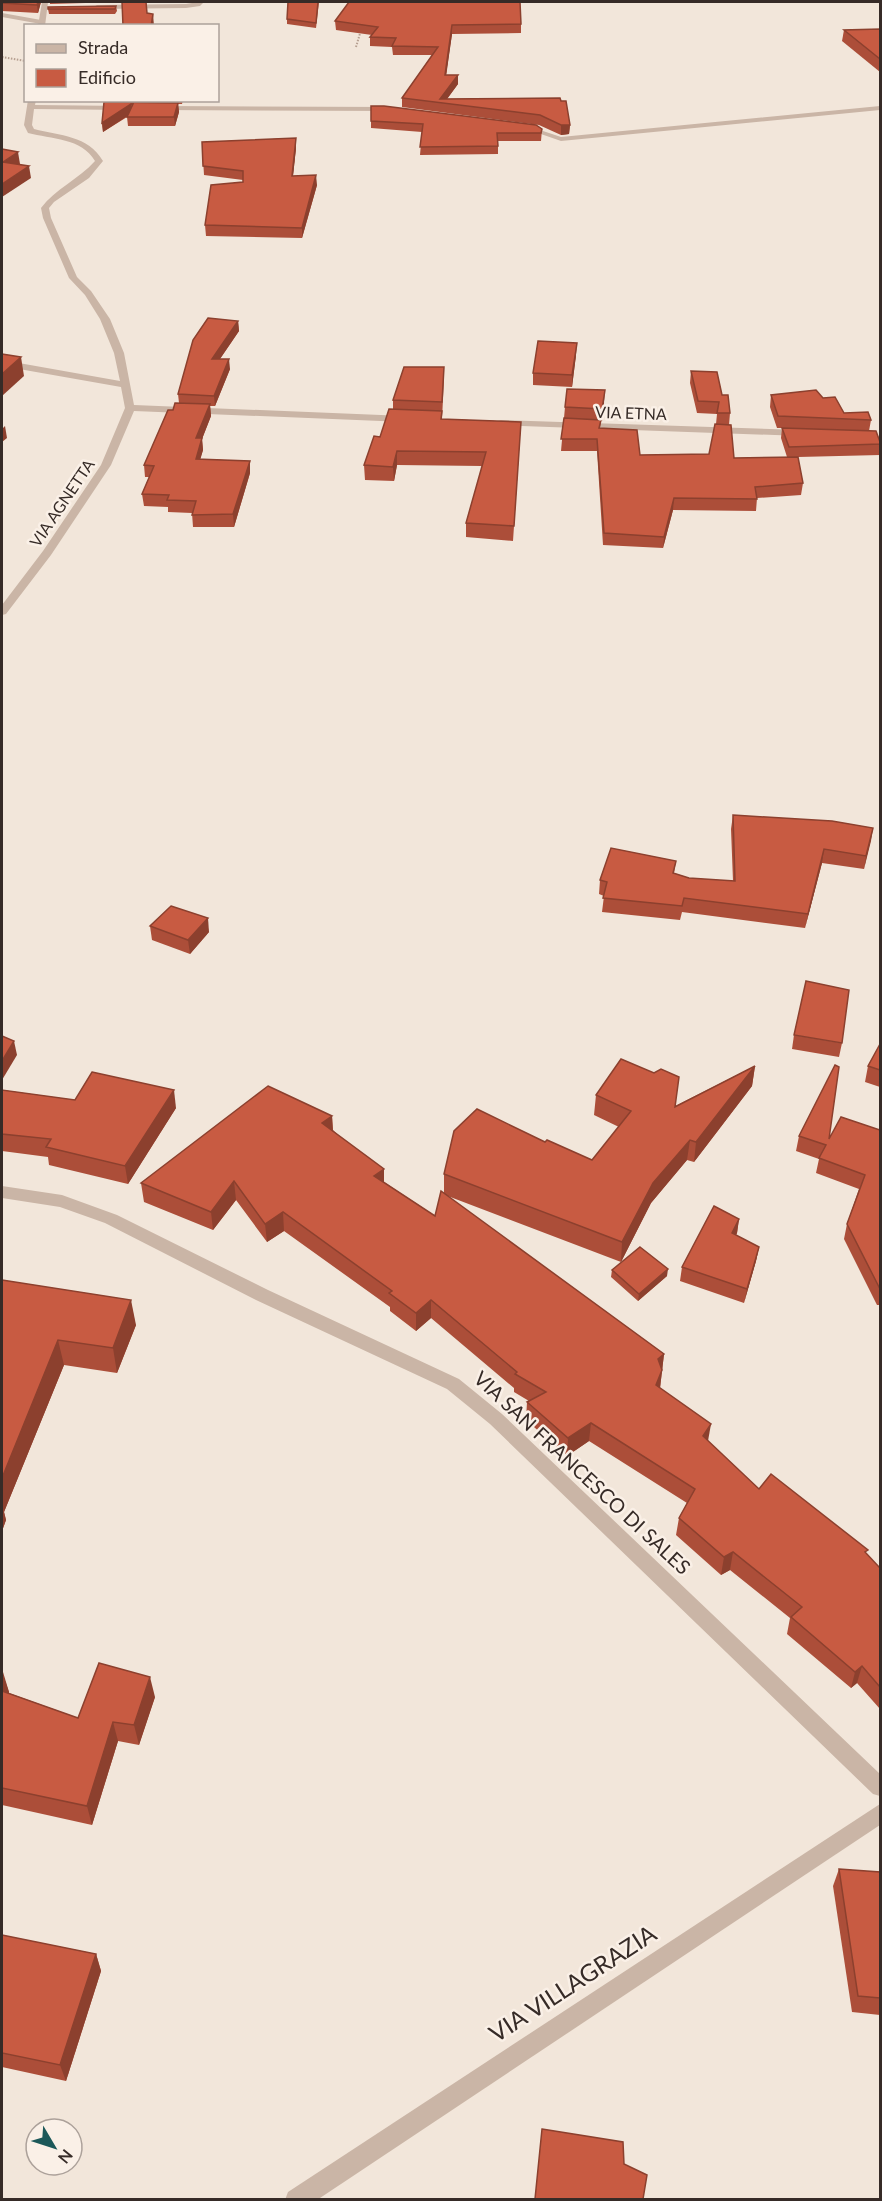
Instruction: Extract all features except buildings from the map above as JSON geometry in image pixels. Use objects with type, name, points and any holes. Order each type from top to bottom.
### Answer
[{"type":"street","points":[[87,7],[186,6],[198,5],[201,2]]},
{"type":"street","points":[[41,24],[44,5],[54,8]]},
{"type":"street","points":[[132,108],[31,104],[28,125],[31,131],[88,146],[96,153],[99,161],[86,176],[51,200],[45,208],[47,218],[73,278],[88,293],[105,319],[119,353],[129,408],[412,420]]},
{"type":"street","points":[[155,108],[402,110]]},
{"type":"street","points":[[516,126],[539,129],[552,138],[561,140],[880,108]]},
{"type":"street","points":[[2,363],[125,386]]},
{"type":"street","name":"VIA AGNETTA","points":[[2,612],[47,553],[106,465],[129,408]]},
{"type":"street","name":"VIA ETNA","points":[[495,423],[810,434]]},
{"type":"street","name":"VIA SAN FRANCESCO DI SALES","points":[[2,1192],[62,1201],[111,1219],[262,1295],[453,1384],[496,1419],[880,1787]]},
{"type":"street","name":"VIA VILLAGRAZIA","points":[[296,2199],[880,1814]]},
{"type":"lane","points":[[2,15],[41,24]]},
{"type":"path","points":[[356,47],[363,22]]},
{"type":"path","points":[[2,57],[24,61]]}]
